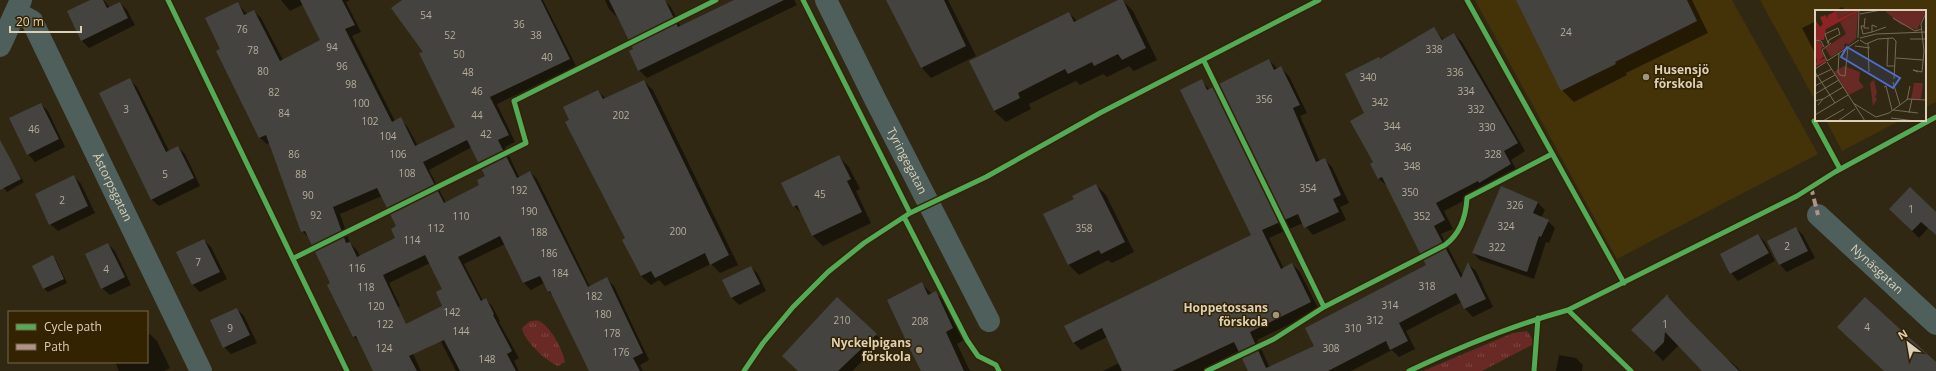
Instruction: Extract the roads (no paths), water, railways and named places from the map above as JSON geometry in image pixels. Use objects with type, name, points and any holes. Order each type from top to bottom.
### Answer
[{"type":"street","name":"Tyringegatan","points":[[826,0],[989,321]]},
{"type":"street","points":[[0,46],[18,6]]},
{"type":"street","name":"Åstorpsgatan","points":[[18,6],[32,21],[201,371]]},
{"type":"street","name":"Nynäsgatan","points":[[1818,215],[1936,324]]},
{"type":"place","name":"Husensjö förskola","points":[[1646,77]]},
{"type":"place","name":"Hoppetossans förskola","points":[[1276,315]]},
{"type":"place","name":"Nyckelpigans förskola","points":[[919,350]]}]
